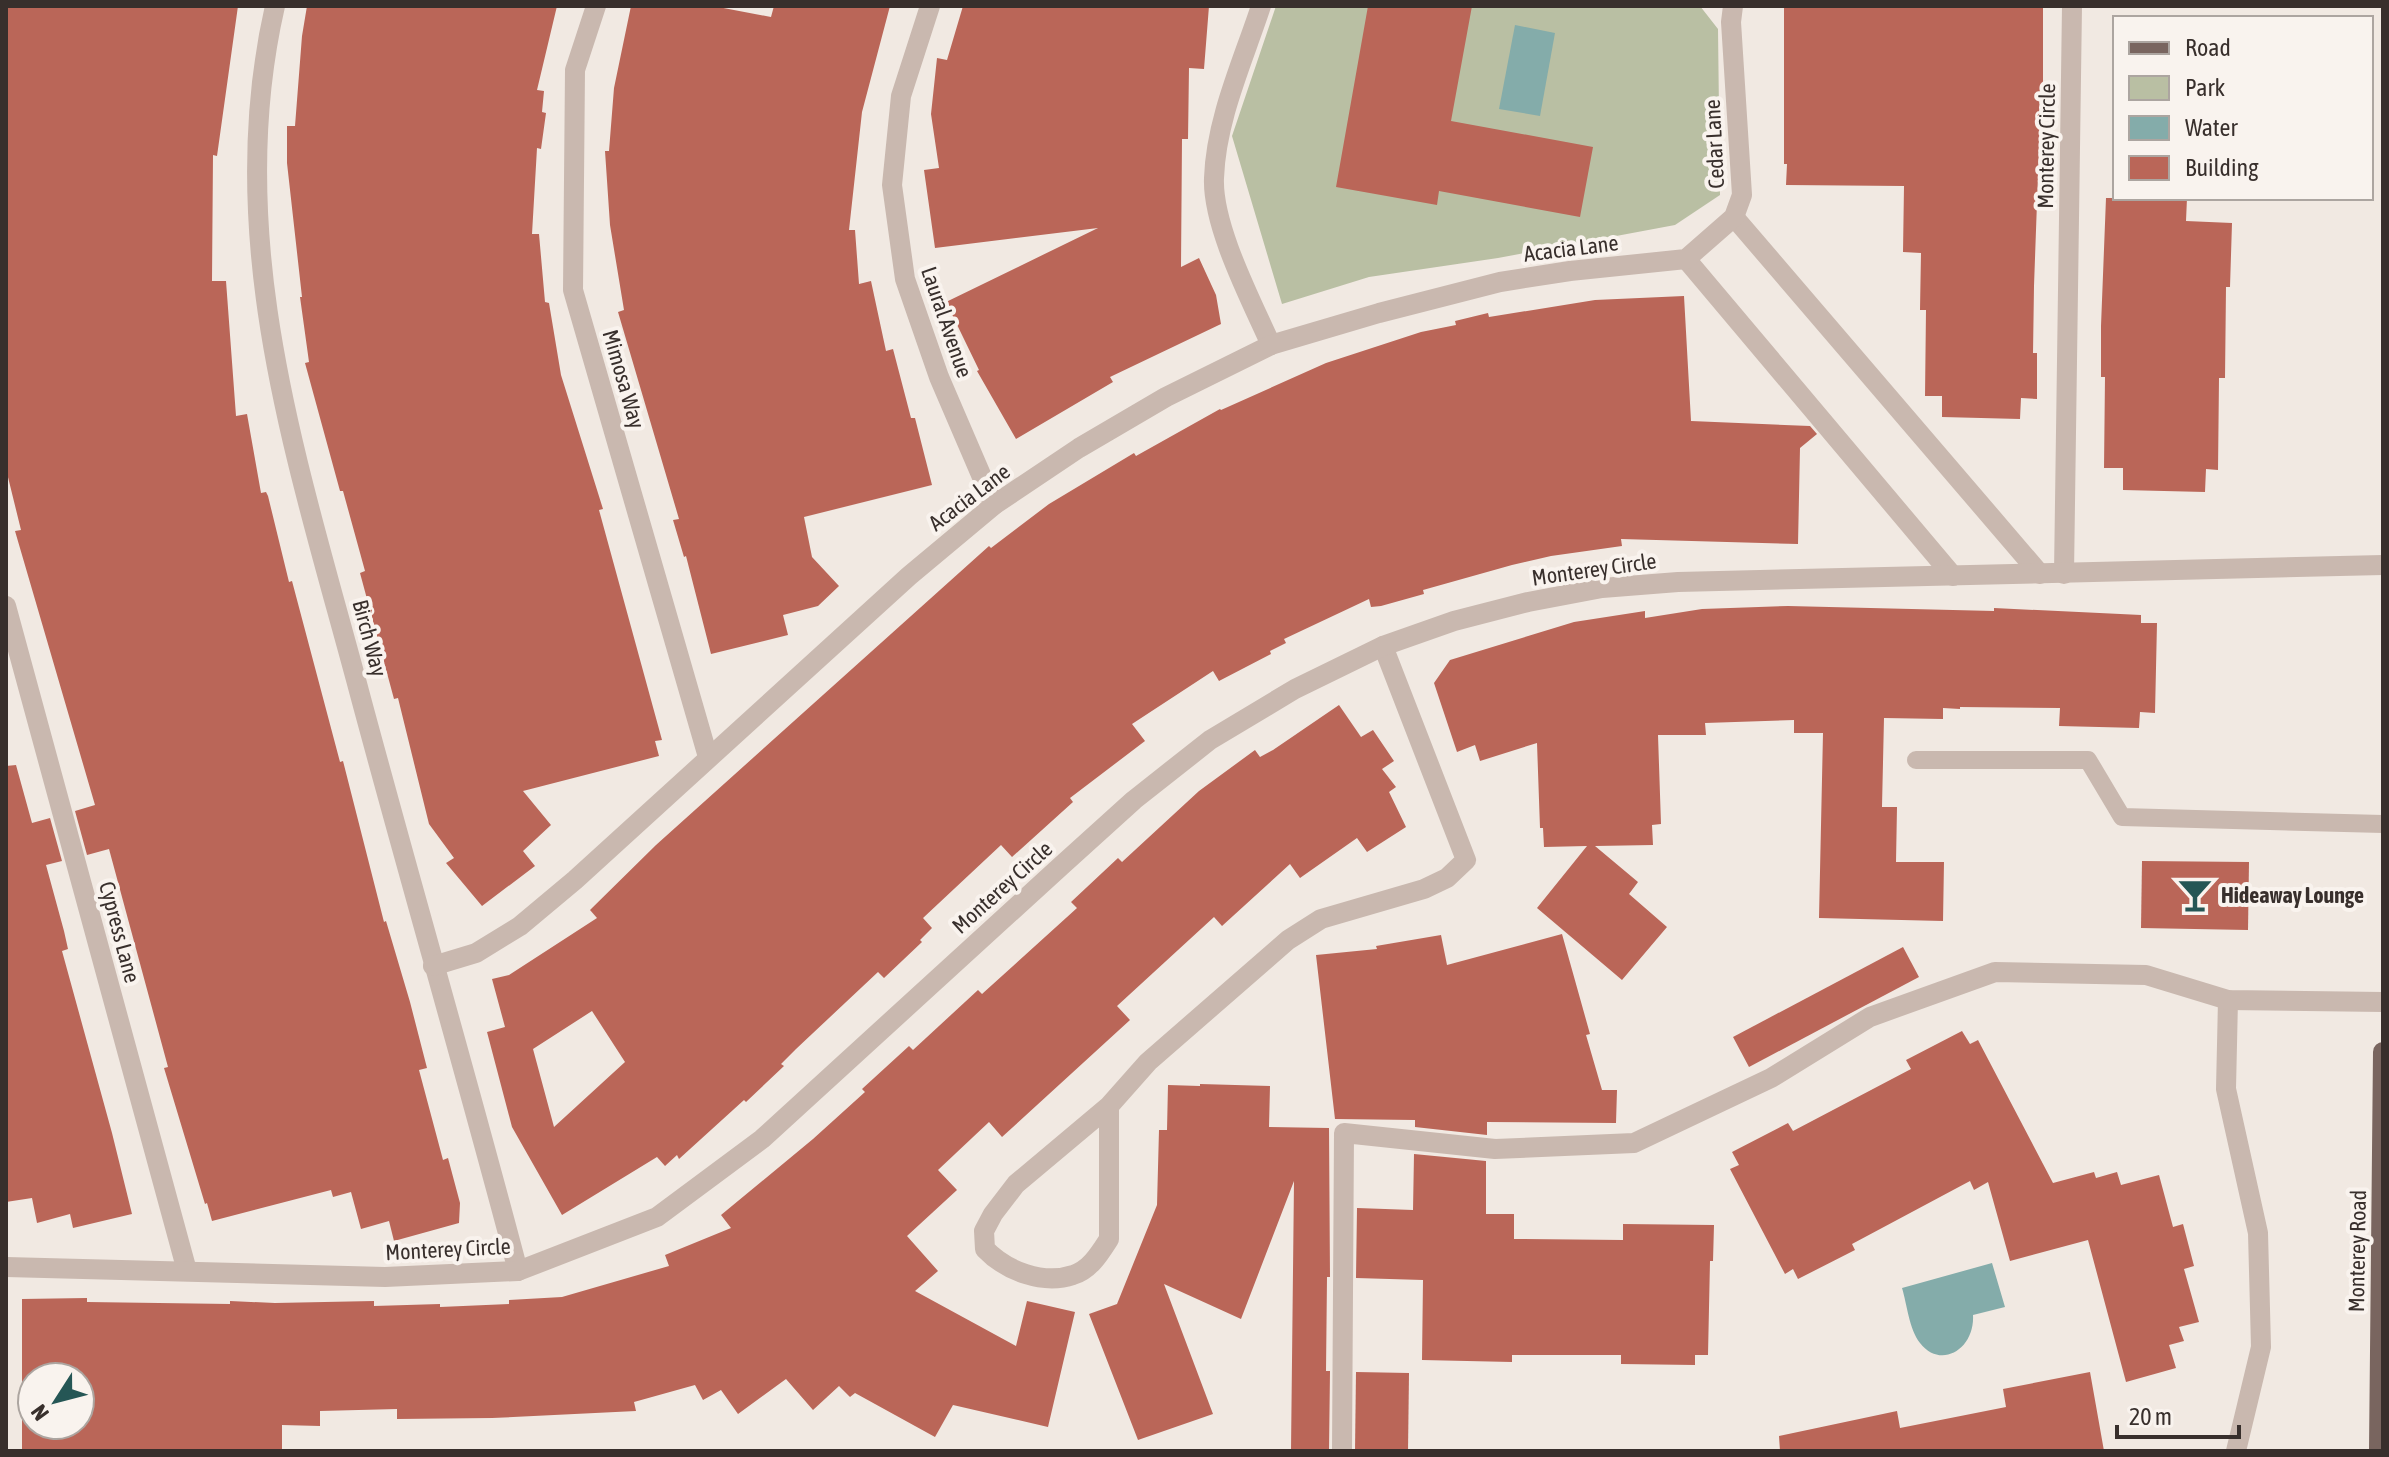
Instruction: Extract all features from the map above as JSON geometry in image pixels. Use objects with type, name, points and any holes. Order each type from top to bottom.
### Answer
[{"type":"main road","name":"Monterey Road","points":[[2379,1451],[2383,1052]]},
{"type":"street","name":"Birch Way","points":[[275,6],[266,47],[257,142],[258,238],[271,346],[306,495],[518,1271]]},
{"type":"street","name":"Mimosa Way","points":[[596,6],[575,70],[573,290],[708,757]]},
{"type":"street","name":"Laural Avenue","points":[[930,6],[901,96],[892,185],[905,279],[939,377],[994,505]]},
{"type":"street","points":[[1261,6],[1220,134],[1214,180],[1223,230],[1271,345]]},
{"type":"street","name":"Monterey Circle","points":[[2064,574],[2072,6]]},
{"type":"street","name":"Cedar Lane","points":[[1686,259],[1734,217],[1742,195],[1727,11]]},
{"type":"street","points":[[1734,217],[2040,574]]},
{"type":"street","name":"Acacia Lane","points":[[433,966],[476,953],[520,926],[575,880],[909,576],[994,505],[1079,448],[1166,397],[1271,345],[1379,313],[1500,282],[1686,259]]},
{"type":"street","points":[[1686,259],[1953,576]]},
{"type":"street","name":"Monterey Circle","points":[[6,1267],[265,1271],[385,1277],[518,1271],[657,1217],[762,1139],[1092,837],[1210,740],[1295,689],[1383,646],[1469,617],[1602,588],[1678,582],[2383,565]]},
{"type":"street","name":"Cypress Lane","points":[[6,606],[187,1271]]},
{"type":"street","points":[[1109,1106],[1110,1223],[1109,1239],[1101,1252],[1091,1264],[1072,1276],[1036,1276],[998,1263],[985,1249],[984,1231],[1016,1184],[1109,1106],[1148,1062],[1288,940],[1321,919],[1424,889],[1447,878],[1466,860],[1383,646]]},
{"type":"street","points":[[1342,1451],[1344,1133],[1495,1149],[1634,1143],[1771,1078],[1870,1017],[1995,972],[2146,975],[2228,1000],[2383,1002]]},
{"type":"street","points":[[2228,1000],[2226,1089],[2258,1233],[2261,1347],[2236,1451]]},
{"type":"lane","points":[[1916,760],[2088,760],[2122,817],[2383,824]]},
{"type":"green space","points":[[1276,6],[1700,6],[1718,29],[1720,195],[1675,225],[1498,258],[1369,277],[1282,304],[1232,136]]},
{"type":"water","points":[[1515,25],[1555,33],[1540,116],[1499,109]]},
{"type":"water","points":[[1992,1263],[2005,1307],[1973,1315],[1969,1338],[1955,1352],[1937,1355],[1928,1351],[1913,1331],[1902,1288]]},
{"type":"building","points":[[6,6],[238,6],[217,156],[213,155],[212,281],[226,281],[236,416],[247,414],[261,493],[266,492],[268,496],[289,582],[292,581],[340,762],[343,761],[384,922],[410,1002],[427,1068],[419,1070],[443,1160],[448,1158],[460,1203],[459,1223],[394,1241],[389,1221],[361,1229],[351,1192],[333,1197],[331,1190],[212,1221],[205,1204],[164,1068],[168,1067],[109,849],[87,855],[75,811],[95,805],[15,531],[21,530],[6,469]]},
{"type":"building","points":[[307,6],[557,6],[537,90],[544,91],[542,112],[546,113],[541,149],[537,148],[532,234],[539,234],[545,302],[549,303],[561,375],[603,509],[599,510],[662,740],[655,741],[659,756],[523,791],[551,825],[523,851],[535,866],[482,906],[446,863],[454,858],[429,824],[398,698],[394,699],[360,573],[365,571],[305,363],[309,362],[287,163],[287,126],[295,126]]},
{"type":"building","points":[[631,6],[713,6],[771,17],[774,6],[890,6],[862,112],[849,230],[855,230],[859,284],[871,281],[886,351],[893,349],[932,485],[804,517],[812,557],[839,586],[818,606],[783,615],[788,635],[711,654],[686,556],[673,520],[679,519],[618,312],[624,310],[610,225],[605,151],[609,151],[614,88]]},
{"type":"building","points":[[963,6],[1209,6],[1204,69],[1189,68],[1188,139],[1182,139],[1181,267],[1199,258],[1216,295],[1221,324],[1110,377],[1113,382],[1016,439],[977,371],[946,302],[1098,228],[935,248],[924,170],[939,168],[931,114],[937,58],[947,60]]},
{"type":"building","points":[[1368,6],[1472,6],[1451,121],[1593,147],[1580,217],[1439,191],[1437,205],[1336,187]]},
{"type":"building","points":[[1784,6],[2043,6],[2043,119],[2040,119],[2034,286],[2033,353],[2037,353],[2037,399],[2021,398],[2020,419],[1942,417],[1942,396],[1925,396],[1926,310],[1920,310],[1921,253],[1903,252],[1904,186],[1786,185]]},
{"type":"building","points":[[2106,198],[2187,200],[2186,221],[2232,223],[2230,287],[2226,287],[2225,378],[2219,378],[2218,470],[2206,469],[2205,492],[2123,490],[2123,468],[2104,468],[2105,377],[2101,377]]},
{"type":"building","points":[[1684,296],[1691,421],[1810,426],[1817,434],[1800,448],[1798,544],[1621,539],[1622,546],[1512,565],[1423,590],[1424,594],[1381,606],[1371,607],[1369,599],[1284,639],[1286,643],[1270,651],[1271,654],[1219,681],[1213,671],[1132,724],[1145,741],[1070,798],[1073,802],[1012,857],[1001,845],[923,918],[932,928],[920,940],[922,942],[884,978],[878,972],[796,1049],[781,1064],[784,1066],[746,1102],[744,1100],[679,1159],[677,1155],[665,1166],[657,1157],[562,1215],[512,1127],[487,1032],[505,1027],[492,979],[509,975],[597,918],[590,910],[656,845],[989,546],[991,548],[1049,504],[1134,453],[1136,456],[1220,409],[1326,363],[1488,313],[1489,317],[1595,300]],"holes":[[[592,1011],[625,1062],[554,1127],[533,1049]]]},
{"type":"building","points":[[1788,606],[1994,611],[1994,608],[2141,615],[2141,623],[2157,623],[2155,713],[2140,712],[2139,728],[2059,726],[2060,708],[1960,707],[1943,708],[1943,719],[1884,718],[1882,807],[1897,807],[1896,862],[1944,862],[1943,921],[1819,918],[1823,733],[1794,733],[1794,720],[1705,723],[1706,735],[1658,735],[1661,824],[1652,825],[1653,845],[1595,846],[1638,882],[1629,894],[1667,927],[1622,980],[1537,908],[1587,846],[1544,847],[1543,828],[1540,828],[1537,743],[1480,761],[1475,745],[1457,752],[1434,683],[1450,660],[1574,622],[1645,611],[1645,618],[1702,609]]},
{"type":"building","points":[[1339,705],[1361,737],[1373,730],[1394,761],[1382,769],[1396,787],[1389,792],[1406,827],[1367,852],[1357,838],[1300,878],[1290,864],[1222,926],[1214,917],[1117,1006],[1130,1020],[1002,1137],[989,1122],[938,1170],[957,1190],[907,1236],[938,1271],[915,1291],[1016,1346],[1027,1301],[1075,1312],[1048,1427],[953,1405],[935,1437],[855,1393],[850,1397],[839,1386],[813,1410],[786,1379],[738,1414],[721,1390],[703,1400],[695,1385],[634,1402],[636,1411],[397,1419],[397,1409],[320,1411],[320,1426],[282,1425],[282,1451],[22,1451],[22,1441],[96,1441],[96,1361],[22,1361],[22,1299],[87,1298],[87,1302],[230,1304],[230,1301],[374,1301],[374,1306],[440,1304],[440,1307],[509,1304],[509,1300],[562,1297],[669,1266],[665,1255],[731,1228],[721,1215],[813,1139],[865,1092],[862,1089],[909,1046],[913,1050],[978,990],[982,994],[1077,908],[1071,902],[1118,858],[1122,862],[1199,791],[1255,750],[1260,757]]},
{"type":"building","points":[[16,765],[32,823],[50,818],[62,861],[46,865],[68,949],[62,951],[132,1214],[73,1228],[70,1214],[37,1223],[32,1198],[6,1202],[6,766]]},
{"type":"building","name":"Hideaway Lounge","points":[[2142,861],[2249,862],[2248,930],[2141,928]]},
{"type":"building","points":[[1562,934],[1602,1090],[1617,1090],[1616,1123],[1487,1122],[1487,1135],[1415,1127],[1415,1120],[1335,1119],[1316,955],[1377,949],[1376,946],[1441,935],[1447,965]]},
{"type":"building","points":[[1903,947],[1919,977],[1749,1067],[1733,1037]]},
{"type":"building","points":[[1962,1031],[1970,1044],[1978,1040],[2053,1183],[2094,1172],[2096,1178],[2117,1172],[2121,1185],[2159,1175],[2173,1227],[2183,1224],[2194,1266],[2184,1269],[2199,1322],[2179,1327],[2184,1341],[2169,1345],[2176,1368],[2126,1382],[2088,1240],[2010,1261],[1988,1182],[1974,1190],[1970,1181],[1852,1244],[1855,1250],[1798,1279],[1793,1269],[1785,1274],[1730,1169],[1739,1165],[1732,1152],[1788,1123],[1793,1131],[1911,1069],[1906,1060]]},
{"type":"building","points":[[1168,1085],[1270,1086],[1269,1127],[1329,1128],[1330,1277],[1327,1277],[1326,1371],[1330,1371],[1329,1451],[1291,1451],[1294,1181],[1241,1319],[1164,1284],[1213,1414],[1138,1440],[1089,1314],[1117,1304],[1157,1205],[1159,1130],[1167,1130]]},
{"type":"building","points":[[1414,1154],[1486,1161],[1486,1214],[1514,1214],[1514,1239],[1623,1240],[1623,1224],[1714,1225],[1708,1355],[1695,1355],[1695,1365],[1621,1364],[1621,1355],[1512,1355],[1512,1362],[1422,1360],[1423,1280],[1356,1278],[1357,1208],[1413,1210]]},
{"type":"building","points":[[1356,1372],[1409,1373],[1408,1451],[1355,1451]]},
{"type":"building","points":[[2090,1372],[2104,1451],[1780,1451],[1779,1436],[1897,1411],[1900,1428],[2006,1407],[2003,1389]]},
{"type":"place","name":"Hideaway Lounge","points":[[2195,895]]}]
